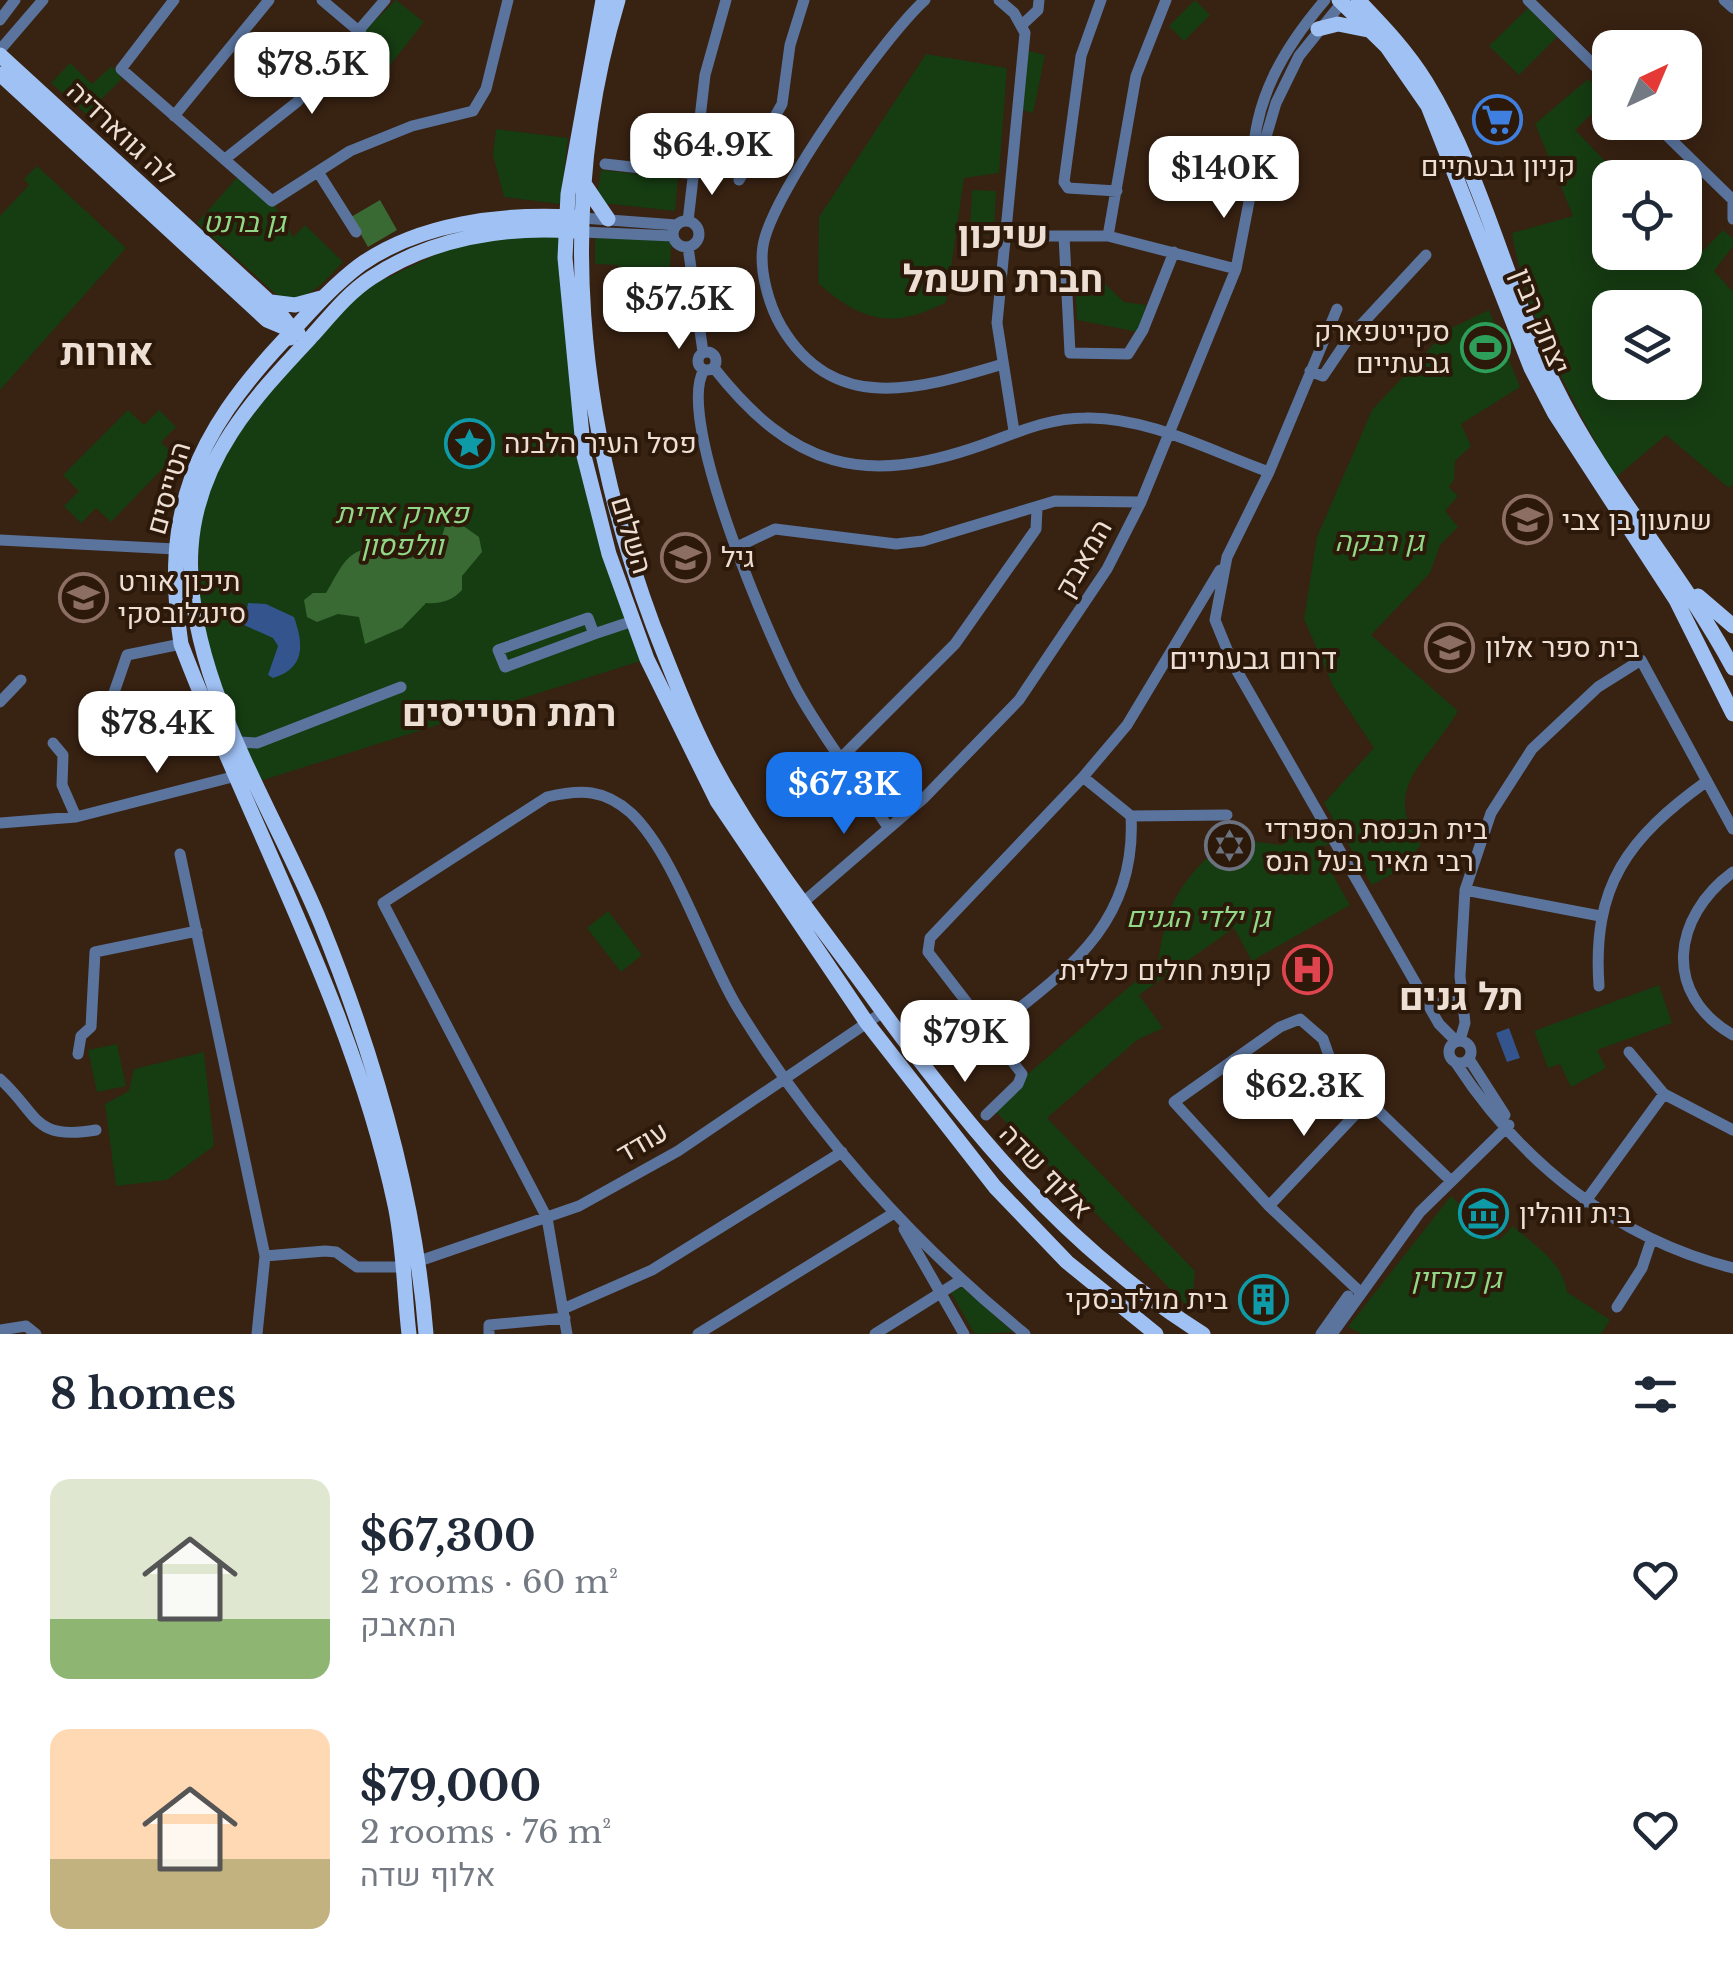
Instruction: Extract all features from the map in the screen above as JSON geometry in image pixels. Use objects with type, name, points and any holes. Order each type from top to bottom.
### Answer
[{"type":"main road","name":"השלום","points":[[602,0],[568,194],[565,258],[584,456],[609,554],[633,622],[686,745],[787,909],[868,1023]]},
{"type":"main road","name":"השלום","points":[[618,0],[585,184],[583,225],[581,290],[599,451],[627,556],[699,735],[733,801],[883,1012]]},
{"type":"main road","name":"יצחק רבין","points":[[1342,0],[1379,30],[1438,105],[1554,385],[1608,476],[1731,661]]},
{"type":"main road","points":[[1318,29],[1345,24],[1379,30],[1370,0]]},
{"type":"main road","name":"יצחק רבין","points":[[1379,30],[1428,106],[1531,368],[1554,414],[1676,600],[1733,714]]},
{"type":"main road","name":"לה גווארדיה","points":[[0,52],[260,304]]},
{"type":"main road","name":"לה גווארדיה","points":[[0,74],[260,304],[284,318],[290,333]]},
{"type":"main road","points":[[585,184],[608,219]]},
{"type":"main road","points":[[543,216],[568,194]]},
{"type":"main road","name":"הטייסים","points":[[426,1334],[420,1262],[371,1062],[321,924],[181,644],[175,549],[179,518],[206,442],[224,408],[290,333],[363,264],[425,234],[477,222],[543,216],[565,224]]},
{"type":"main road","name":"הטייסים","points":[[409,1334],[395,1206],[355,1068],[200,642],[191,549],[214,464],[239,416],[371,277],[429,248],[479,234],[583,225]]},
{"type":"main road","points":[[528,231],[554,244],[565,258]]},
{"type":"main road","points":[[264,361],[266,334],[260,304],[295,305],[329,294]]},
{"type":"main road","points":[[265,385],[285,356],[290,333],[328,319]]},
{"type":"main road","points":[[1680,579],[1733,626]]},
{"type":"main road","points":[[1711,669],[1731,661]]},
{"type":"main road","name":"אלוף שדה","points":[[883,1012],[950,1102],[1018,1182],[1104,1264],[1202,1334]]},
{"type":"main road","name":"אלוף שדה","points":[[868,1023],[995,1187],[1067,1262],[1156,1334]]},
{"type":"street","points":[[0,20],[16,0]]},
{"type":"street","points":[[0,52],[43,0]]},
{"type":"street","points":[[174,0],[120,70],[272,201],[350,151],[401,130],[473,110],[486,90],[508,0]]},
{"type":"street","points":[[174,116],[269,0]]},
{"type":"street","points":[[322,0],[361,33]]},
{"type":"street","points":[[225,160],[298,102],[361,33],[385,0]]},
{"type":"street","points":[[688,247],[678,245],[679,227],[694,174],[706,75],[726,0]]},
{"type":"street","points":[[739,180],[782,104],[790,45],[804,0]]},
{"type":"street","points":[[925,0],[837,110],[789,184],[763,246],[770,306],[798,355],[859,389],[919,389],[1002,364]]},
{"type":"street","points":[[999,0],[1023,24]]},
{"type":"street","points":[[1014,431],[998,324],[1023,24],[1038,10],[1039,0]]},
{"type":"street","points":[[1101,0],[1081,56],[1064,182],[1068,188],[1117,191]]},
{"type":"street","points":[[1108,236],[1136,76],[1166,0]]},
{"type":"street","name":"המאבק","points":[[787,909],[925,797],[1020,700],[1108,569],[1169,437],[1236,269],[1253,181],[1276,103],[1318,29],[1342,0]]},
{"type":"street","name":"המאבק","points":[[1253,181],[1254,132],[1263,98],[1289,48],[1342,0]]},
{"type":"street","points":[[1528,0],[1592,63]]},
{"type":"street","points":[[1724,0],[1733,8]]},
{"type":"street","points":[[1671,140],[1733,201],[1733,219]]},
{"type":"street","points":[[605,164],[694,174]]},
{"type":"street","points":[[318,172],[356,232]]},
{"type":"street","points":[[583,225],[608,219],[679,227]]},
{"type":"street","points":[[583,225],[698,228],[700,237],[688,247]]},
{"type":"street","points":[[1004,236],[1108,236],[1236,269]]},
{"type":"street","points":[[1064,236],[1070,353],[1079,357],[1128,354],[1143,330],[1174,252]]},
{"type":"street","points":[[688,247],[704,352],[714,355],[710,369],[698,380],[702,426],[719,504],[798,692],[888,827]]},
{"type":"street","points":[[1310,371],[1323,376],[1348,340],[1426,255]]},
{"type":"street","points":[[986,1115],[1018,1084],[1022,1074],[928,952],[930,938],[1084,778],[1127,725],[1227,557],[1269,472],[1336,310]]},
{"type":"street","points":[[710,369],[763,423],[825,460],[870,468],[928,462],[1014,431],[1089,417],[1169,437],[1269,472]]},
{"type":"street","points":[[737,547],[774,530],[896,544],[923,541],[1055,501],[1141,502]]},
{"type":"street","points":[[840,758],[955,644],[1036,529],[1036,508]]},
{"type":"street","points":[[0,540],[175,549]]},
{"type":"street","points":[[1227,557],[1216,614],[1232,664],[1439,1024],[1505,1128],[1539,1158]]},
{"type":"street","points":[[1196,614],[1216,614]]},
{"type":"street","points":[[594,634],[588,618],[498,650],[505,668],[633,622]]},
{"type":"street","points":[[109,707],[126,654],[181,644]]},
{"type":"street","points":[[1455,1044],[1465,1023],[1461,986],[1465,890],[1491,812],[1532,749],[1598,686],[1641,660],[1733,830]]},
{"type":"street","points":[[0,702],[20,680]]},
{"type":"street","points":[[0,823],[76,817],[243,762],[257,743],[400,687]]},
{"type":"street","points":[[53,743],[63,755],[62,785],[76,817]]},
{"type":"street","points":[[1084,778],[1132,816],[1227,815]]},
{"type":"street","points":[[1599,986],[1600,916],[1612,880],[1642,834],[1707,781]]},
{"type":"street","points":[[567,1334],[548,1218],[383,903],[547,797],[576,790],[601,793],[634,817],[653,842],[735,1003],[785,1080],[894,1213],[960,1280],[1025,1334]]},
{"type":"street","points":[[988,1032],[1083,955],[1109,919],[1123,891],[1132,816]]},
{"type":"street","points":[[180,854],[265,1256],[257,1334]]},
{"type":"street","points":[[1733,872],[1700,902],[1688,927],[1684,972],[1689,994],[1733,1035]]},
{"type":"street","points":[[1465,890],[1600,916]]},
{"type":"street","points":[[78,1054],[81,1036],[92,1026],[95,952],[196,932]]},
{"type":"street","points":[[1424,998],[1438,1004],[1452,1000],[1461,986]]},
{"type":"street","name":"עודד","points":[[265,1256],[325,1251],[336,1252],[358,1267],[402,1267],[579,1206],[678,1152],[883,1012]]},
{"type":"street","points":[[1357,1290],[1269,1206],[1174,1102],[1280,1027],[1300,1019],[1322,1039],[1333,1068],[1450,1180]]},
{"type":"street","points":[[1455,1044],[1470,1045],[1463,1061]]},
{"type":"street","points":[[1629,1052],[1664,1094],[1733,1130]]},
{"type":"street","points":[[0,1079],[43,1129],[96,1130]]},
{"type":"street","points":[[1584,1202],[1664,1094]]},
{"type":"street","points":[[1269,1206],[1368,1101]]},
{"type":"street","points":[[1321,1334],[1450,1180],[1505,1128]]},
{"type":"street","points":[[1505,1128],[1584,1202],[1650,1241],[1733,1268]]},
{"type":"street","points":[[489,1334],[488,1325],[564,1313],[652,1270],[842,1152]]},
{"type":"street","points":[[894,1213],[964,1334]]},
{"type":"street","points":[[698,1334],[894,1213]]},
{"type":"street","points":[[1617,1307],[1642,1268],[1650,1241]]},
{"type":"street","points":[[875,1334],[960,1280]]},
{"type":"street","points":[[1338,1332],[1357,1290]]},
{"type":"street","points":[[0,1330],[17,1326],[35,1332]]},
{"type":"green space","points":[[396,0],[424,22],[380,78],[345,50]]},
{"type":"green space","points":[[1195,0],[1210,15],[1184,41],[1169,26]]},
{"type":"green space","points":[[1528,8],[1557,37],[1519,75],[1489,46]]},
{"type":"green space","points":[[1024,50],[1045,55],[1033,113],[1019,109]]},
{"type":"green space","points":[[926,54],[1007,68],[999,173],[964,178],[946,302],[910,316],[879,318],[849,306],[818,283],[819,217]]},
{"type":"green space","points":[[70,63],[92,84],[112,66],[122,79],[86,114],[51,83]]},
{"type":"green space","points":[[1588,79],[1592,83],[1592,114],[1575,130],[1604,160],[1592,160],[1592,270],[1702,270],[1702,252],[1723,230],[1733,239],[1733,246],[1714,271],[1733,292],[1733,484],[1729,488],[1666,435],[1615,478],[1553,360],[1529,298],[1512,233],[1573,216],[1535,124]]},
{"type":"green space","points":[[496,129],[568,138],[560,204],[504,197],[493,155]]},
{"type":"green space","points":[[37,166],[126,248],[0,390],[0,216],[29,185],[24,179]]},
{"type":"green space","points":[[601,170],[678,178],[675,211],[602,203],[597,196]]},
{"type":"green space","name":"גן ברנט","points":[[241,173],[272,201],[293,237],[305,225],[343,262],[305,295],[277,295],[197,223]]},
{"type":"green space","points":[[972,190],[996,191],[994,235],[970,234]]},
{"type":"green space","points":[[380,200],[397,230],[368,247],[351,217]]},
{"type":"green space","name":"פארק אדית וולפסון","points":[[564,230],[584,457],[647,659],[260,781],[202,640],[197,525],[217,466],[240,419],[364,289],[479,234]]},
{"type":"green space","points":[[595,238],[671,240],[670,283],[618,282],[618,265],[595,264]]},
{"type":"green space","points":[[1075,279],[1101,280],[1124,302],[1146,305],[1138,332],[1077,320]]},
{"type":"green space","name":"גן רבקה","points":[[1489,310],[1520,387],[1461,424],[1471,446],[1455,461],[1454,480],[1449,487],[1458,496],[1445,511],[1458,527],[1440,545],[1430,573],[1371,635],[1458,711],[1413,775],[1407,791],[1409,825],[1421,845],[1401,869],[1372,885],[1324,803],[1374,748],[1333,686],[1304,619],[1317,537],[1372,410],[1447,330]]},
{"type":"green space","points":[[128,410],[144,425],[159,410],[176,427],[161,442],[175,456],[111,522],[96,508],[81,523],[64,506],[79,491],[63,475]]},
{"type":"green space","points":[[455,520],[479,537],[482,552],[462,576],[462,590],[454,597],[426,603],[402,628],[365,644],[359,617],[338,614],[317,622],[307,617],[304,600],[313,593],[326,593],[340,568],[358,551],[377,549],[382,558],[411,558],[439,546],[446,523]]},
{"type":"green space","name":"גן ילדי הגנים","points":[[1318,815],[1336,841],[1318,849],[1350,905],[1252,961],[1234,928],[1139,995],[1163,1028],[1137,1040],[1047,1118],[1195,1271],[1193,1298],[1188,1307],[996,1112],[1028,1074],[1158,962],[1165,926],[1176,898],[1218,847],[1233,861],[1252,841],[1282,845]]},
{"type":"green space","points":[[608,911],[642,955],[621,972],[587,928]]},
{"type":"green space","points":[[1659,985],[1672,1023],[1597,1050],[1606,1068],[1571,1087],[1560,1064],[1548,1068],[1534,1031]]},
{"type":"green space","points":[[117,1044],[126,1086],[97,1092],[88,1050]]},
{"type":"green space","points":[[204,1052],[214,1146],[167,1180],[116,1186],[105,1104],[129,1091],[134,1069]]},
{"type":"green space","name":"גן כורזין","points":[[1451,1196],[1498,1241],[1513,1226],[1538,1247],[1560,1271],[1567,1292],[1610,1320],[1601,1334],[1362,1334],[1348,1327]]},
{"type":"green space","points":[[962,1287],[1013,1332],[975,1334],[951,1293]]},
{"type":"water","points":[[248,603],[266,604],[294,617],[299,654],[284,674],[273,678],[268,675],[278,646],[273,638],[244,625]]},
{"type":"water","points":[[1509,1028],[1520,1058],[1507,1062],[1496,1033]]},
{"type":"place","name":"קניון גבעתיים","points":[[1498,119]]},
{"type":"place","name":"סקייטפארק גבעתיים","points":[[1485,347]]},
{"type":"place","name":"פסל העיר הלבנה","points":[[469,443]]},
{"type":"place","name":"שמעון בן צבי","points":[[1527,520]]},
{"type":"place","name":"גיל","points":[[686,557]]},
{"type":"place","name":"תיכון אורט סינגלובסקי","points":[[83,597]]},
{"type":"place","name":"בית ספר אלון","points":[[1450,647]]},
{"type":"place","name":"בית הכנסת הספרדי רבי מאיר בעל הנס","points":[[1230,845]]},
{"type":"place","name":"קופת חולים כללית","points":[[1307,970]]},
{"type":"place","name":"בית ווהלין","points":[[1484,1213]]},
{"type":"place","name":"בית מולדבסקי","points":[[1263,1299]]},
{"type":"district","name":"שיכון חברת חשמל","points":[[1003,257]]},
{"type":"district","name":"אורות","points":[[107,352]]},
{"type":"district","name":"דרום גבעתיים","points":[[1253,659]]},
{"type":"district","name":"רמת הטייסים","points":[[509,713]]},
{"type":"district","name":"תל גנים","points":[[1461,997]]}]
